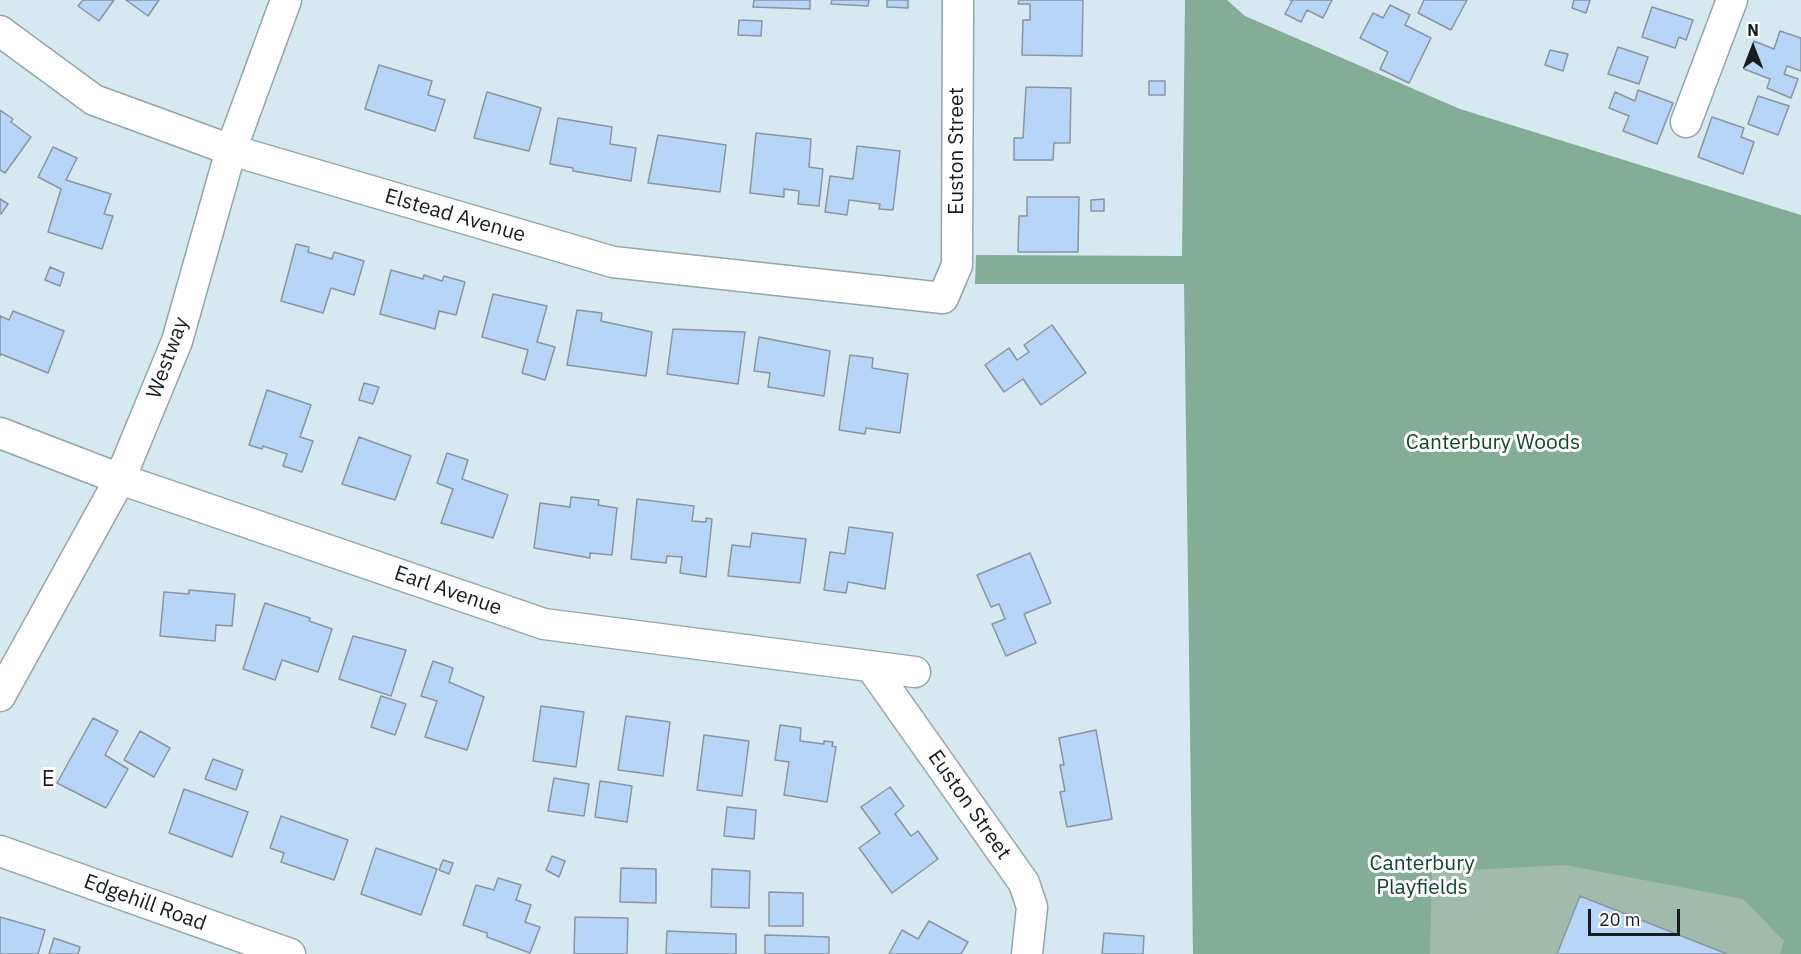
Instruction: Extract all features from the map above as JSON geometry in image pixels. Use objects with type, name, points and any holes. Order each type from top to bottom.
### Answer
[{"type":"street","name":"Westway","points":[[0,696],[120,479],[177,341],[231,150],[286,0]]},
{"type":"street","name":"Euston Street","points":[[943,298],[957,265],[958,0]]},
{"type":"street","points":[[1686,122],[1732,0]]},
{"type":"street","name":"Elstead Avenue","points":[[0,31],[94,100],[231,150],[612,262],[943,298]]},
{"type":"street","name":"Earl Avenue","points":[[0,433],[120,479],[544,624],[915,672]]},
{"type":"street","name":"Euston Street","points":[[872,668],[1024,883],[1032,907],[1027,954]]},
{"type":"street","name":"Edgehill Road","points":[[0,851],[290,954]]},
{"type":"green space","name":"Canterbury Woods","points":[[1185,0],[1227,0],[1245,16],[1460,109],[1801,215],[1801,954],[1780,954],[1784,941],[1743,899],[1565,865],[1432,872],[1430,954],[1193,954],[1184,284],[975,284],[976,255],[1182,256]]},
{"type":"green space","name":"Canterbury Playfields","points":[[1364,784],[1801,872],[1801,954],[1319,954]]},
{"type":"building","points":[[83,0],[114,0],[99,21],[78,6]]},
{"type":"building","points":[[126,0],[159,0],[148,16]]},
{"type":"building","points":[[754,0],[810,0],[810,9],[753,7]]},
{"type":"building","points":[[832,0],[869,0],[868,6],[831,4]]},
{"type":"building","points":[[887,0],[908,0],[908,8],[887,7]]},
{"type":"building","points":[[1019,0],[1083,0],[1082,56],[1022,55],[1023,20],[1030,20],[1030,4],[1018,4]]},
{"type":"building","points":[[1290,0],[1332,0],[1323,18],[1307,10],[1301,22],[1285,14],[1292,1]]},
{"type":"building","points":[[1424,0],[1467,0],[1451,30],[1418,13]]},
{"type":"building","points":[[1574,0],[1590,0],[1586,13],[1572,8]]},
{"type":"building","points":[[1390,5],[1410,15],[1405,25],[1431,38],[1409,83],[1380,69],[1388,52],[1360,38],[1373,13],[1383,18]]},
{"type":"building","points":[[1652,7],[1693,20],[1686,40],[1679,37],[1675,48],[1642,37]]},
{"type":"building","points":[[739,20],[762,21],[761,36],[738,35]]},
{"type":"building","points":[[1780,31],[1801,38],[1801,71],[1787,66],[1784,74],[1798,79],[1791,98],[1767,88],[1770,79],[1744,69],[1754,41],[1774,49]]},
{"type":"building","points":[[1618,47],[1648,57],[1639,84],[1608,74]]},
{"type":"building","points":[[1550,50],[1568,54],[1563,71],[1545,65]]},
{"type":"building","points":[[379,65],[432,81],[428,95],[445,100],[435,131],[365,109]]},
{"type":"building","points":[[1149,81],[1165,81],[1165,95],[1149,95]]},
{"type":"building","points":[[1026,87],[1071,88],[1070,143],[1054,143],[1053,160],[1014,160],[1014,138],[1023,138]]},
{"type":"building","points":[[1638,90],[1673,103],[1657,144],[1623,131],[1629,116],[1609,108],[1615,92],[1635,101]]},
{"type":"building","points":[[487,92],[541,108],[529,151],[474,138]]},
{"type":"building","points":[[1758,96],[1789,106],[1778,135],[1748,124]]},
{"type":"building","points":[[0,110],[13,119],[11,122],[31,137],[5,173],[0,170]]},
{"type":"building","points":[[1712,117],[1744,128],[1741,137],[1754,142],[1743,174],[1698,157]]},
{"type":"building","points":[[558,118],[612,127],[610,144],[636,148],[631,181],[573,171],[573,168],[550,164]]},
{"type":"building","points":[[756,133],[811,139],[809,167],[823,169],[819,206],[798,204],[799,191],[784,189],[784,197],[750,193]]},
{"type":"building","points":[[658,135],[726,145],[720,192],[648,183]]},
{"type":"building","points":[[857,146],[900,151],[893,210],[879,209],[880,204],[849,200],[847,215],[825,212],[830,176],[853,179]]},
{"type":"building","points":[[53,147],[77,158],[66,180],[111,194],[104,214],[113,216],[102,249],[48,232],[61,189],[38,177]]},
{"type":"building","points":[[1027,197],[1079,197],[1078,252],[1018,252],[1019,216],[1027,216]]},
{"type":"building","points":[[0,199],[8,204],[1,214],[0,213]]},
{"type":"building","points":[[1104,199],[1104,211],[1091,211],[1091,200]]},
{"type":"building","points":[[296,244],[309,247],[308,252],[332,259],[334,252],[364,261],[354,295],[331,288],[323,313],[281,301]]},
{"type":"building","points":[[50,267],[64,273],[60,286],[45,280]]},
{"type":"building","points":[[391,270],[423,279],[424,275],[442,281],[444,276],[465,282],[456,315],[439,311],[435,329],[380,314]]},
{"type":"building","points":[[493,294],[547,306],[537,342],[555,347],[545,380],[522,373],[528,350],[482,337]]},
{"type":"building","points":[[577,310],[602,313],[601,321],[652,332],[646,376],[567,365]]},
{"type":"building","points":[[13,311],[64,331],[48,373],[1,354],[0,356],[0,316],[9,320]]},
{"type":"building","points":[[1052,325],[1086,373],[1041,405],[1023,379],[1004,392],[985,365],[1009,348],[1017,360],[1029,352],[1024,345]]},
{"type":"building","points":[[673,329],[745,332],[738,384],[667,374]]},
{"type":"building","points":[[759,337],[830,351],[824,396],[768,387],[770,373],[754,371]]},
{"type":"building","points":[[850,355],[873,358],[872,368],[908,374],[900,433],[866,428],[865,434],[839,430]]},
{"type":"building","points":[[364,383],[379,387],[373,404],[359,400]]},
{"type":"building","points":[[267,390],[311,405],[300,437],[313,441],[302,472],[283,466],[287,454],[263,446],[262,449],[249,445]]},
{"type":"building","points":[[359,437],[411,456],[395,500],[342,484]]},
{"type":"building","points":[[447,453],[468,460],[462,479],[508,495],[493,538],[441,523],[453,489],[437,483]]},
{"type":"building","points":[[571,497],[599,500],[598,505],[617,508],[612,555],[590,553],[590,558],[534,548],[540,503],[570,507]]},
{"type":"building","points":[[637,499],[694,506],[692,521],[706,522],[706,518],[712,519],[706,577],[680,573],[682,557],[667,556],[666,563],[631,559]]},
{"type":"building","points":[[849,527],[893,533],[885,589],[848,582],[846,593],[824,590],[830,552],[845,554]]},
{"type":"building","points":[[752,533],[806,539],[800,583],[728,576],[732,545],[750,547]]},
{"type":"building","points":[[1030,553],[1051,603],[1024,614],[1036,643],[1006,656],[992,624],[1005,619],[999,604],[991,607],[977,575]]},
{"type":"building","points":[[189,590],[235,594],[232,626],[216,625],[215,641],[160,636],[164,592],[189,594]]},
{"type":"building","points":[[265,603],[310,618],[309,621],[332,629],[318,672],[282,660],[275,680],[243,669]]},
{"type":"building","points":[[353,636],[406,650],[391,696],[339,679]]},
{"type":"building","points":[[433,661],[453,668],[449,682],[484,697],[467,750],[425,737],[437,701],[421,696]]},
{"type":"building","points":[[381,696],[406,704],[395,735],[371,727]]},
{"type":"building","points":[[541,706],[584,712],[576,767],[533,761]]},
{"type":"building","points":[[626,716],[670,722],[663,776],[618,770]]},
{"type":"building","points":[[93,718],[118,731],[105,755],[128,769],[106,808],[57,783]]},
{"type":"building","points":[[780,725],[801,728],[800,741],[824,744],[824,741],[833,742],[832,746],[836,747],[827,802],[784,795],[789,762],[775,760]]},
{"type":"building","points":[[1096,730],[1112,819],[1067,827],[1060,792],[1065,791],[1060,765],[1064,765],[1059,738]]},
{"type":"building","points":[[140,731],[170,748],[154,777],[124,760]]},
{"type":"building","points":[[704,735],[749,741],[742,796],[697,790]]},
{"type":"building","points":[[213,759],[243,770],[236,790],[205,779]]},
{"type":"building","points":[[554,778],[589,784],[584,816],[548,811]]},
{"type":"building","points":[[600,781],[632,786],[627,822],[595,817]]},
{"type":"building","points":[[890,787],[904,806],[895,814],[911,836],[918,831],[938,859],[892,893],[859,848],[880,833],[861,807]]},
{"type":"building","points":[[184,789],[248,812],[232,857],[169,833]]},
{"type":"building","points":[[727,807],[756,810],[754,839],[724,836]]},
{"type":"building","points":[[281,816],[348,840],[334,880],[281,862],[284,853],[270,848]]},
{"type":"building","points":[[376,848],[437,869],[421,915],[361,894]]},
{"type":"building","points":[[552,856],[565,861],[559,877],[546,870]]},
{"type":"building","points":[[443,860],[453,863],[449,874],[439,870]]},
{"type":"building","points":[[621,868],[656,869],[656,903],[620,902]]},
{"type":"building","points":[[712,869],[750,871],[749,908],[711,907]]},
{"type":"building","points":[[498,878],[521,885],[516,900],[531,905],[525,922],[540,927],[530,953],[487,937],[487,933],[463,925],[476,885],[494,890]]},
{"type":"building","points":[[769,892],[803,893],[803,926],[769,926]]},
{"type":"building","points":[[1580,896],[1727,954],[1557,954]]},
{"type":"building","points":[[0,917],[45,930],[38,954],[0,954]]},
{"type":"building","points":[[575,917],[628,918],[627,954],[574,954]]},
{"type":"building","points":[[929,921],[968,942],[961,954],[889,954],[902,930],[918,939]]},
{"type":"building","points":[[667,931],[736,934],[736,954],[666,954]]},
{"type":"building","points":[[1104,933],[1144,936],[1143,954],[1102,954]]},
{"type":"building","points":[[765,935],[829,937],[829,954],[765,954]]},
{"type":"building","points":[[54,938],[80,947],[78,954],[49,954]]},
{"type":"district","name":"E","points":[[49,780]]}]
